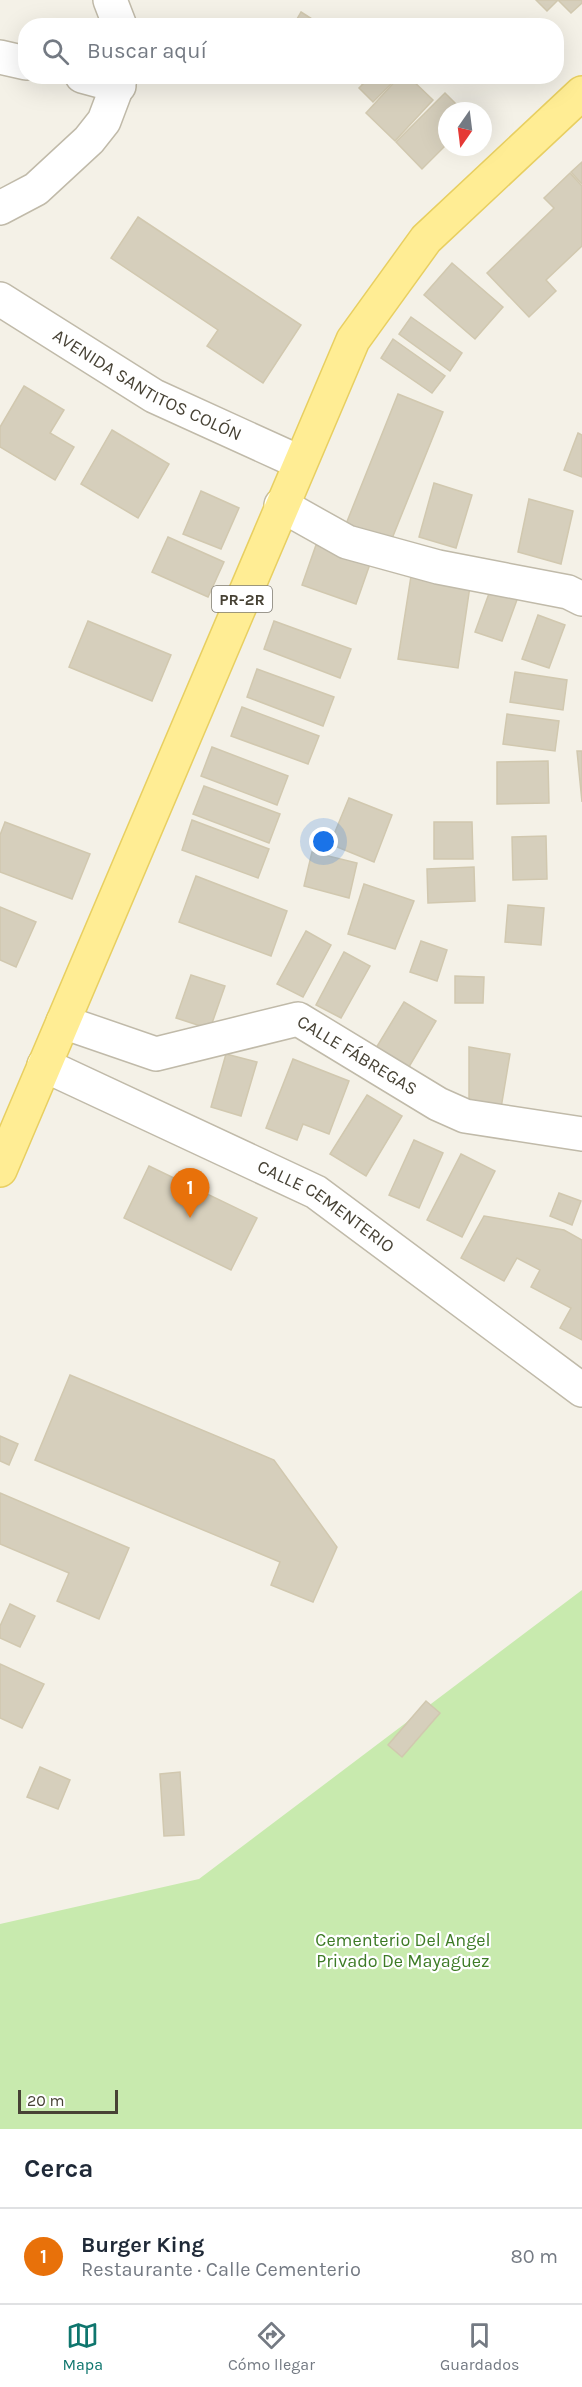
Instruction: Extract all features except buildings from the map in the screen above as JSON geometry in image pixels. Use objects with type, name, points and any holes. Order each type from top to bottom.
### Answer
[{"type":"main road","name":"PR-2R","points":[[0,1170],[299,462],[353,340],[426,239],[582,93]]},
{"type":"street","points":[[110,0],[117,18]]},
{"type":"street","points":[[0,57],[18,61]]},
{"type":"street","points":[[0,208],[36,189],[89,140],[105,121],[119,84]]},
{"type":"street","name":"AVENIDA SANTITOS COLÓN","points":[[0,299],[154,396],[299,462]]},
{"type":"street","points":[[281,505],[347,542],[438,567],[577,592]]},
{"type":"street","name":"CALLE FÁBREGAS","points":[[63,1022],[156,1054],[298,1019],[438,1104],[465,1116],[582,1134]]},
{"type":"street","name":"CALLE CEMENTERIO","points":[[44,1065],[316,1192],[582,1390]]},
{"type":"green space","name":"Cementerio Del Angel Privado De Mayaguez","points":[[582,1590],[582,2129],[0,2129],[0,1924],[199,1879]]},
{"type":"place","name":"Burger King","points":[[190,1218]]}]
